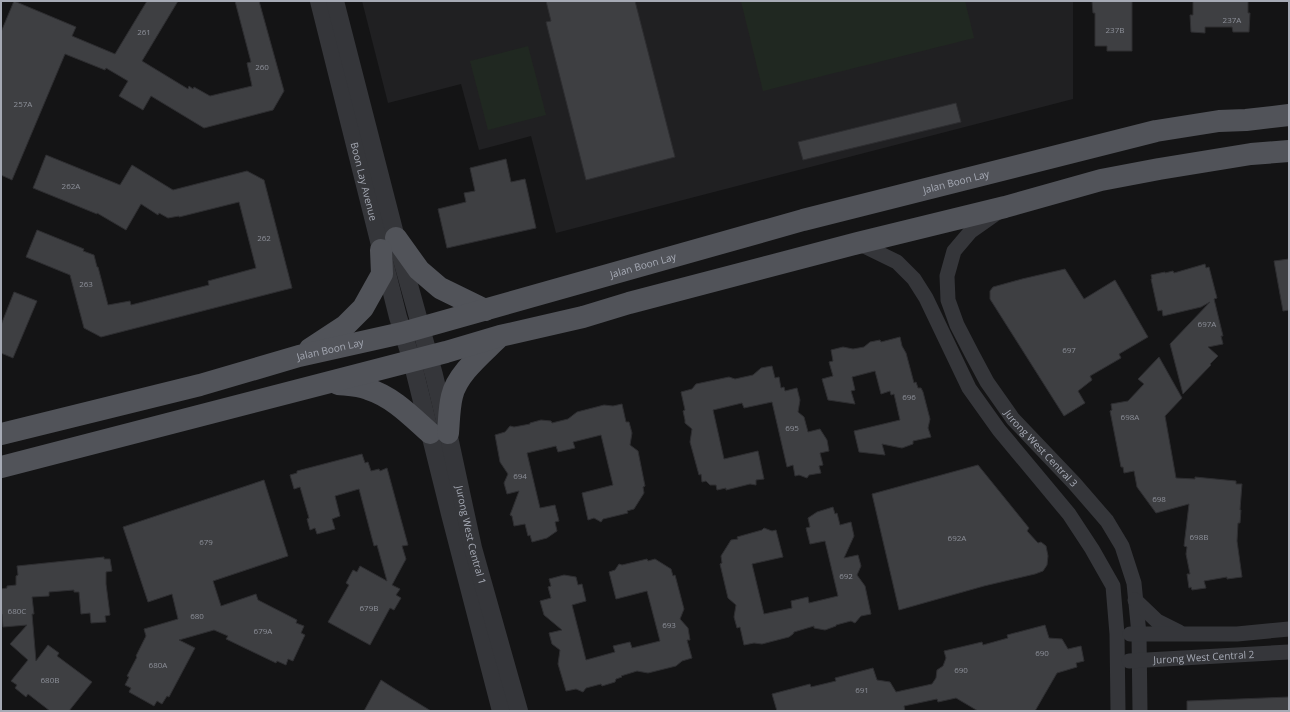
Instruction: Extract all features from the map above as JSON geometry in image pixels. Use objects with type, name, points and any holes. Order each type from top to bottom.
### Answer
[{"type":"main road","points":[[1246,120],[1289,102]]},
{"type":"main road","name":"Jalan Boon Lay","points":[[1,434],[200,385],[299,356],[412,330],[803,220],[1156,131],[1219,121],[1246,120],[1289,115]]},
{"type":"main road","points":[[1,466],[421,359],[500,336],[583,317],[629,303],[858,243],[1005,207],[1101,180],[1251,154],[1289,152]]},
{"type":"main road","points":[[299,356],[345,326],[363,308],[382,274],[388,244],[440,288],[485,310]]},
{"type":"main road","points":[[328,383],[367,388],[387,396],[407,412],[439,433],[460,378],[478,357],[500,336]]},
{"type":"street","name":"Boon Lay Avenue","points":[[319,1],[421,359]]},
{"type":"street","name":"Boon Lay Avenue","points":[[335,1],[388,244]]},
{"type":"street","name":"Jurong West Central 3","points":[[1005,207],[971,231],[954,251],[947,276],[948,300],[957,325],[987,382],[1012,419],[1074,483],[1107,521],[1122,546],[1134,584],[1139,634],[1140,711]]},
{"type":"street","name":"Jurong West Central 3","points":[[858,243],[897,262],[914,279],[926,298],[969,388],[999,430],[1069,514],[1092,549],[1113,586],[1117,634],[1118,711]]},
{"type":"street","name":"Jurong West Central 1","points":[[421,359],[439,433],[519,711]]},
{"type":"street","name":"Jurong West Central 1","points":[[439,433],[450,514],[502,711]]},
{"type":"street","points":[[1135,600],[1157,621],[1182,634]]},
{"type":"street","points":[[1117,634],[1241,634],[1289,629]]},
{"type":"street","name":"Jurong West Central 2","points":[[1118,662],[1289,652]]},
{"type":"shaded area","points":[[362,1],[1073,1],[1073,99],[556,233],[531,136],[479,150],[461,84],[388,103]]},
{"type":"shaded area","points":[[741,1],[965,1],[974,38],[763,91]]},
{"type":"shaded area","points":[[528,46],[546,115],[488,130],[470,61]]},
{"type":"building","points":[[14,1],[76,27],[72,36],[115,54],[147,1],[178,1],[142,61],[188,89],[189,86],[193,89],[194,87],[210,96],[252,86],[247,63],[251,62],[235,1],[259,1],[284,91],[273,110],[204,128],[151,96],[143,110],[119,96],[128,81],[106,68],[105,70],[65,54],[12,180],[1,175],[1,32]]},
{"type":"building","points":[[546,1],[635,1],[675,157],[586,180],[546,22],[551,21]]},
{"type":"building","points":[[1092,1],[1132,1],[1132,51],[1107,51],[1107,46],[1095,46],[1095,13],[1093,13]]},
{"type":"building","points":[[1193,1],[1248,1],[1248,13],[1250,13],[1249,32],[1233,32],[1232,27],[1205,27],[1205,33],[1191,32],[1190,15],[1193,15]]},
{"type":"building","points":[[956,103],[961,122],[803,160],[798,142]]},
{"type":"building","points":[[46,155],[120,185],[132,165],[173,190],[247,171],[264,180],[292,288],[101,337],[84,328],[70,275],[26,257],[37,230],[84,249],[83,251],[94,255],[108,305],[130,301],[131,305],[209,285],[208,281],[256,268],[239,202],[179,217],[168,218],[159,213],[158,215],[141,204],[126,230],[97,213],[33,188]]},
{"type":"building","points":[[506,159],[511,182],[525,179],[536,228],[447,248],[438,209],[466,202],[464,193],[475,191],[470,168]]},
{"type":"building","points":[[1289,259],[1289,310],[1283,311],[1274,261]]},
{"type":"building","points":[[1205,264],[1206,268],[1209,267],[1217,298],[1214,299],[1223,336],[1221,336],[1223,344],[1208,347],[1218,356],[1183,394],[1170,344],[1210,302],[1201,307],[1163,316],[1162,310],[1158,311],[1151,275],[1173,271],[1174,273]]},
{"type":"building","points":[[1065,269],[1084,299],[1115,280],[1148,337],[1119,354],[1121,358],[1090,376],[1092,380],[1078,391],[1085,403],[1064,416],[990,299],[990,291],[993,287]]},
{"type":"building","points":[[14,292],[37,301],[13,358],[1,353],[1,325]]},
{"type":"building","points":[[900,337],[914,383],[916,382],[918,388],[921,388],[923,392],[930,419],[928,428],[931,437],[913,441],[913,444],[902,448],[882,444],[885,455],[859,452],[854,431],[900,420],[894,394],[891,395],[890,391],[881,394],[875,371],[852,377],[855,390],[851,391],[855,404],[828,400],[822,379],[833,376],[829,362],[833,361],[831,350],[843,347],[853,349],[864,347],[870,342],[880,340],[881,342]]},
{"type":"building","points":[[1159,357],[1182,398],[1165,416],[1176,478],[1195,479],[1195,477],[1236,481],[1236,484],[1242,484],[1240,523],[1238,523],[1237,541],[1242,577],[1227,579],[1227,577],[1204,581],[1206,588],[1192,590],[1191,587],[1189,588],[1187,574],[1190,574],[1186,554],[1187,547],[1184,546],[1189,504],[1156,513],[1137,487],[1134,471],[1124,473],[1123,467],[1121,467],[1110,411],[1112,410],[1111,404],[1128,401],[1144,384],[1138,379]]},
{"type":"building","points":[[772,366],[775,378],[779,377],[781,388],[784,387],[785,391],[797,388],[800,400],[798,412],[804,417],[808,432],[820,429],[827,440],[829,451],[820,453],[823,465],[819,466],[821,473],[809,475],[807,478],[799,475],[795,476],[793,465],[787,467],[772,402],[744,408],[742,403],[713,410],[724,459],[758,451],[764,479],[756,480],[756,485],[750,484],[726,490],[726,488],[717,490],[716,485],[710,485],[706,481],[702,482],[701,474],[699,475],[690,442],[692,429],[685,423],[683,411],[685,410],[681,392],[692,389],[696,384],[729,377],[735,379],[753,375],[761,368]]},
{"type":"building","points":[[622,404],[626,422],[629,422],[632,433],[630,445],[638,451],[645,486],[643,487],[644,493],[634,509],[627,511],[628,513],[603,519],[601,522],[594,518],[588,520],[582,493],[613,485],[601,435],[573,442],[575,448],[558,452],[556,446],[527,453],[540,508],[555,505],[559,521],[555,522],[557,531],[547,538],[532,542],[530,535],[528,536],[525,524],[514,526],[512,516],[510,515],[519,491],[507,494],[504,483],[508,474],[500,462],[495,435],[505,432],[510,426],[514,427],[530,424],[541,420],[551,421],[552,423],[568,419],[577,412],[604,405],[613,406]]},
{"type":"building","points":[[362,454],[365,463],[368,462],[371,471],[379,469],[380,471],[387,468],[408,545],[402,546],[406,559],[392,585],[400,589],[396,595],[401,598],[394,610],[390,608],[370,645],[328,622],[349,585],[346,583],[353,570],[357,572],[360,566],[387,581],[377,545],[374,546],[359,489],[335,496],[340,516],[332,519],[335,529],[317,534],[315,528],[310,530],[307,519],[309,518],[300,487],[294,489],[290,475],[297,473],[297,471]]},
{"type":"building","points":[[978,465],[1029,528],[1027,531],[1038,543],[1041,542],[1046,546],[1048,556],[1047,565],[1043,571],[1035,574],[984,586],[899,610],[872,494]]},
{"type":"building","points":[[264,480],[288,556],[213,581],[221,606],[256,594],[258,600],[297,620],[296,623],[304,626],[301,633],[305,635],[293,661],[288,659],[286,665],[277,661],[276,663],[226,639],[228,636],[214,630],[179,640],[195,648],[169,697],[167,696],[162,704],[157,701],[154,706],[129,692],[131,688],[125,685],[129,677],[127,676],[146,636],[144,629],[178,619],[172,594],[148,602],[123,527]]},
{"type":"building","points":[[833,507],[835,514],[837,513],[840,525],[851,522],[854,536],[844,558],[858,555],[861,566],[857,575],[865,586],[871,614],[861,616],[855,623],[851,621],[825,630],[814,628],[814,626],[794,632],[789,637],[762,644],[754,643],[744,645],[740,627],[737,628],[734,617],[736,605],[728,598],[720,564],[722,563],[721,556],[731,540],[738,539],[737,537],[762,530],[764,528],[772,531],[776,530],[783,557],[752,564],[764,614],[792,608],[791,601],[808,597],[809,603],[838,596],[825,541],[810,544],[806,528],[810,527],[808,518],[817,512]]},
{"type":"building","points":[[104,557],[104,559],[110,559],[112,571],[106,572],[110,615],[105,616],[106,622],[91,623],[90,613],[81,614],[79,592],[74,592],[74,590],[49,592],[49,596],[32,597],[36,661],[48,645],[59,653],[57,656],[92,682],[69,711],[50,711],[28,694],[26,697],[15,688],[17,685],[11,681],[28,660],[10,644],[27,625],[3,627],[1,614],[1,589],[7,588],[7,586],[16,585],[16,576],[18,575],[17,566]]},
{"type":"building","points":[[647,559],[648,561],[655,559],[671,569],[673,576],[675,575],[684,609],[680,619],[688,628],[690,640],[687,640],[692,658],[682,661],[676,666],[648,673],[637,671],[621,676],[622,677],[616,679],[615,682],[602,686],[601,684],[586,688],[583,692],[576,689],[566,691],[558,664],[560,650],[552,644],[549,633],[562,630],[544,615],[540,601],[551,598],[548,587],[551,586],[549,579],[564,575],[576,577],[578,585],[582,584],[586,601],[572,605],[586,660],[615,652],[613,646],[630,642],[632,648],[660,641],[647,591],[616,599],[609,572],[615,570],[619,564],[622,565]]},
{"type":"building","points":[[1045,625],[1049,638],[1062,639],[1068,649],[1081,646],[1084,661],[1076,663],[1077,667],[1057,673],[1035,711],[978,711],[956,698],[938,702],[937,699],[904,706],[905,711],[777,711],[772,694],[810,684],[811,687],[836,681],[835,678],[873,668],[877,680],[890,682],[896,692],[932,684],[936,678],[937,670],[943,666],[946,658],[944,651],[982,642],[983,645],[1008,638],[1007,635]]},
{"type":"building","points":[[381,680],[395,689],[431,711],[364,711]]},
{"type":"building","points":[[1289,697],[1289,711],[1187,711],[1187,701]]}]
